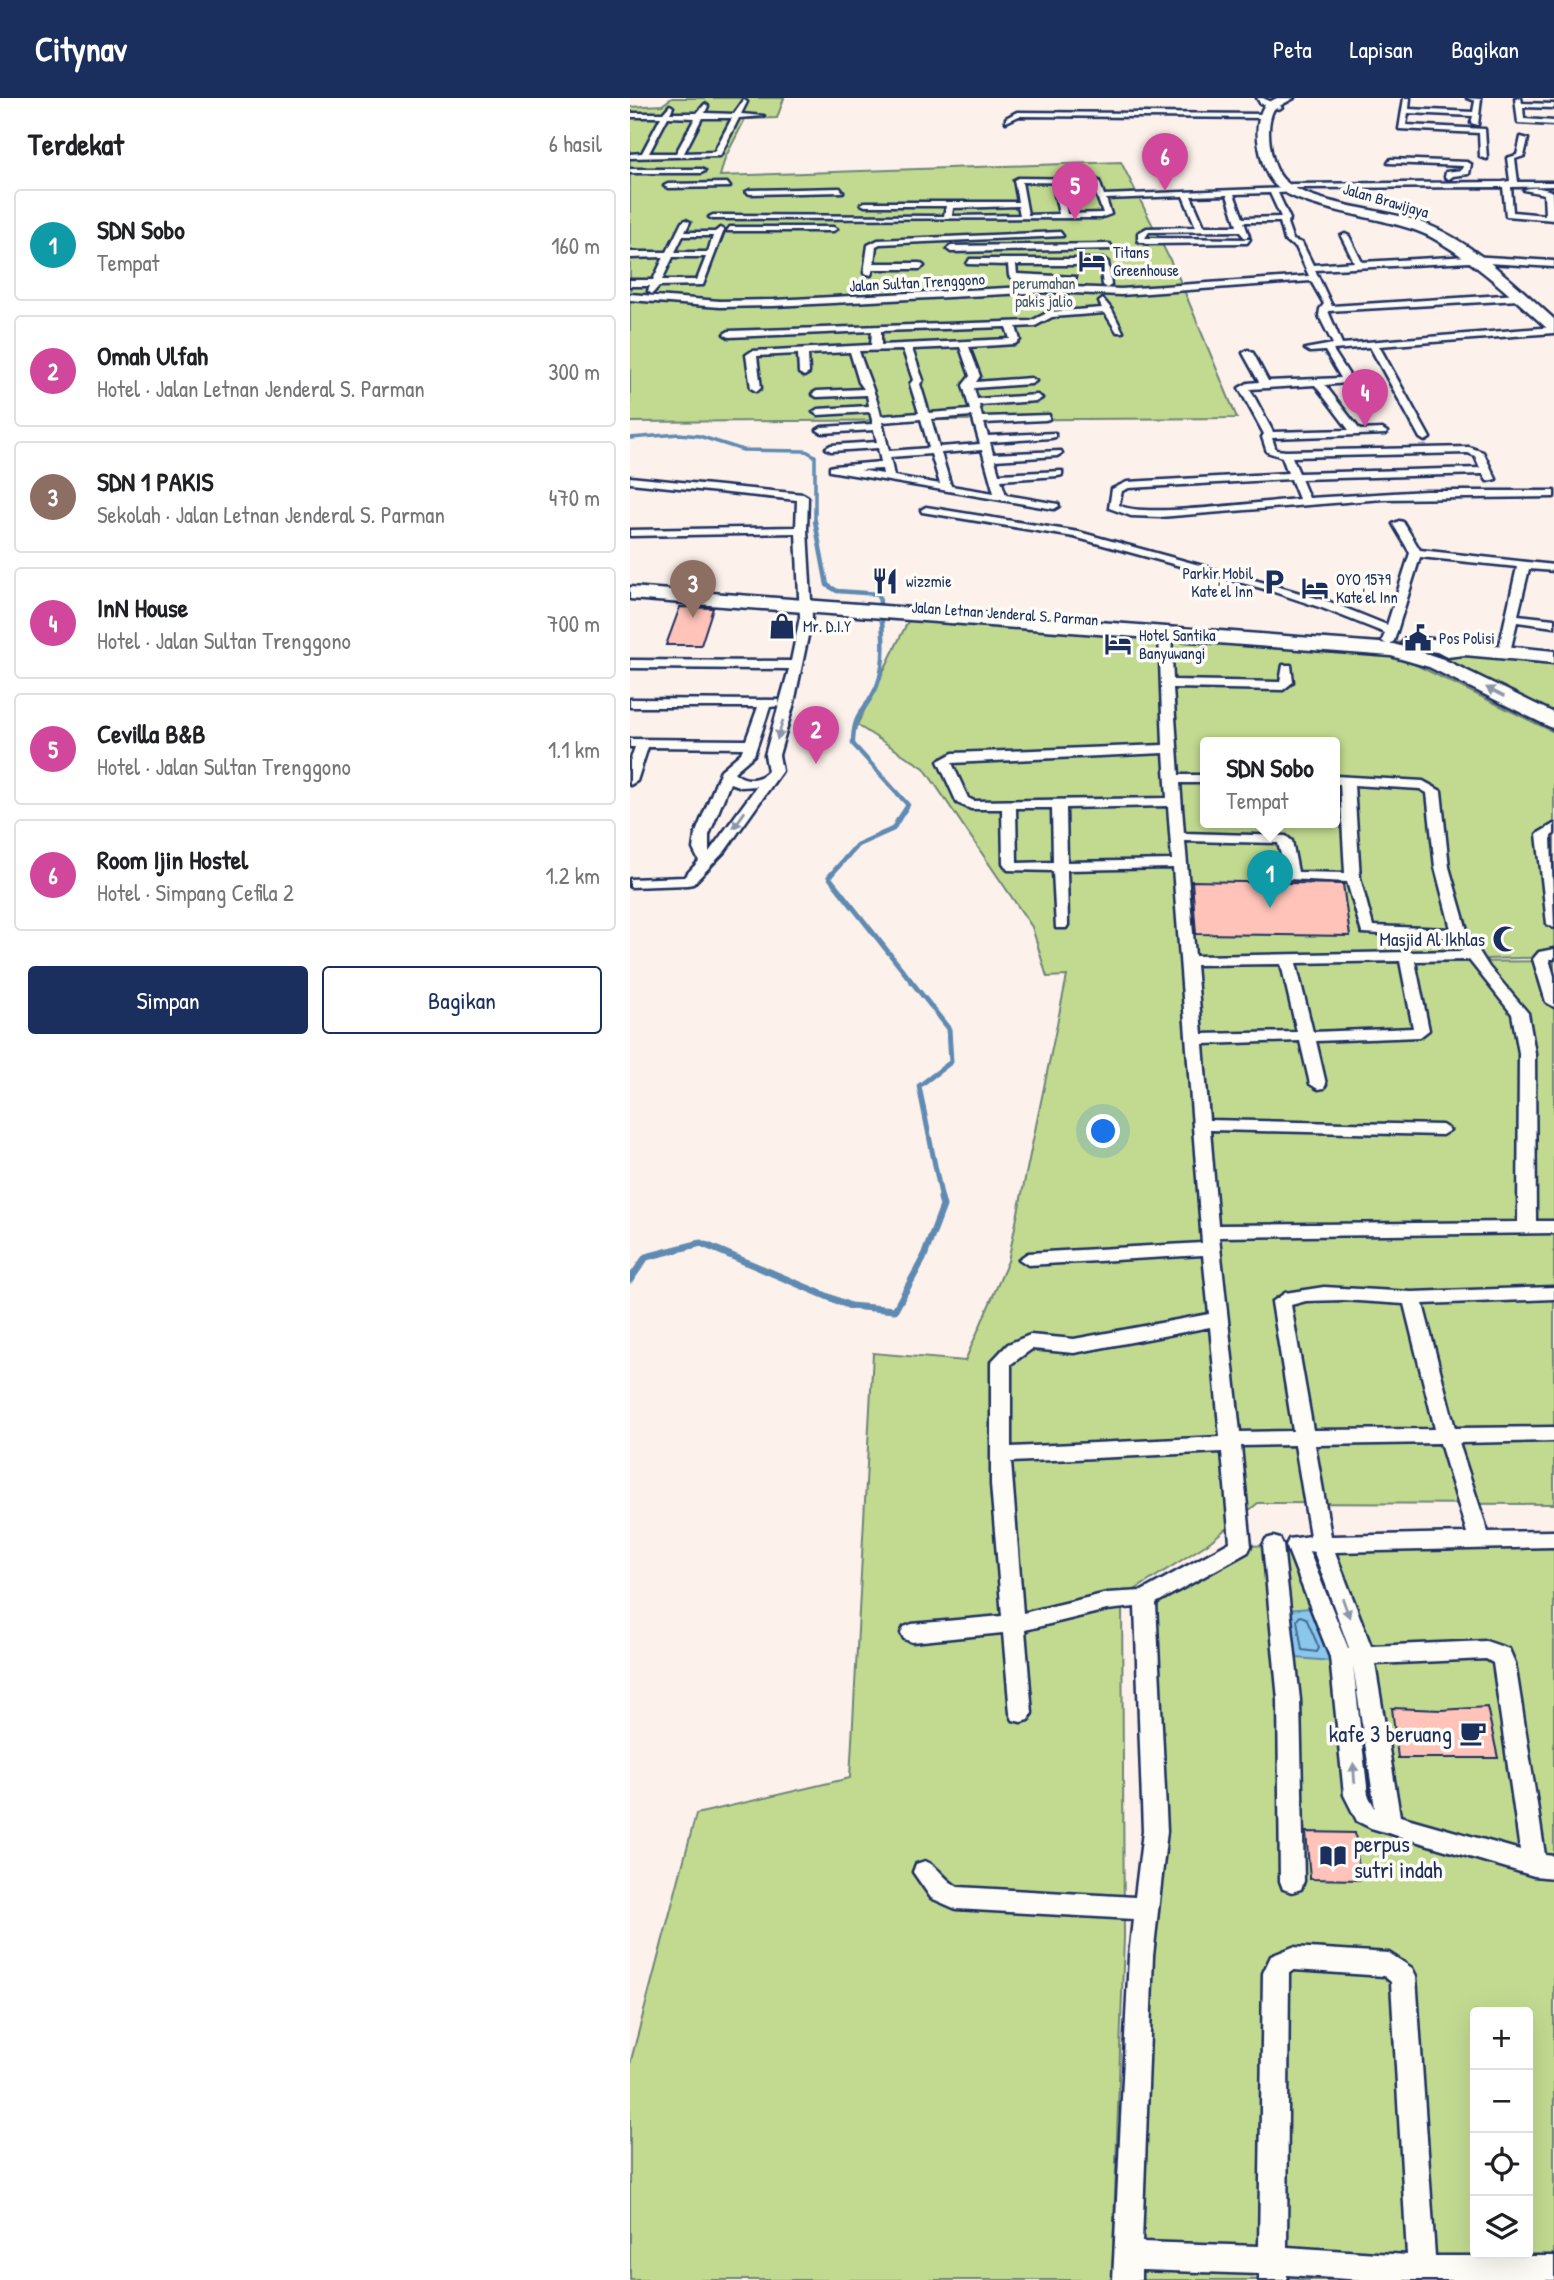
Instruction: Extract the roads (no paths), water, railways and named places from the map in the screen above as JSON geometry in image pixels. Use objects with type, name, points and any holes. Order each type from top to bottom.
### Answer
[{"type":"highway","points":[[1291,188],[1277,180],[1266,158],[1273,105],[1301,98]]},
{"type":"highway","name":"Jalan Brawijaya","points":[[1291,188],[1404,220],[1435,233],[1475,259],[1554,320]]},
{"type":"highway","name":"Jalan Brawijaya","points":[[1475,259],[1554,329]]},
{"type":"highway","name":"Jalan Letnan Jenderal S. Parman","points":[[630,585],[808,603]]},
{"type":"highway","name":"Jalan Letnan Jenderal S. Parman","points":[[630,593],[1389,636],[1464,649],[1554,657]]},
{"type":"highway","name":"Jalan Letnan Jenderal S. Parman","points":[[928,611],[1165,633],[1393,650],[1436,663],[1554,722]]},
{"type":"highway","points":[[1436,663],[1433,658],[1438,653],[1464,649]]},
{"type":"street","points":[[1407,98],[1402,127],[1483,132],[1484,157]]},
{"type":"street","points":[[1470,98],[1479,100],[1474,130]]},
{"type":"street","points":[[630,158],[681,158],[718,154],[744,102]]},
{"type":"street","points":[[1125,102],[1125,114]]},
{"type":"street","points":[[1509,185],[1545,191],[1551,195],[1552,217],[1509,214],[1509,185],[1511,159],[1520,156],[1523,136],[1519,102],[1554,106]]},
{"type":"street","points":[[681,158],[707,103]]},
{"type":"street","points":[[1009,120],[1015,114],[1125,114],[1273,105]]},
{"type":"street","points":[[1031,114],[1038,106]]},
{"type":"street","points":[[644,156],[670,107]]},
{"type":"street","points":[[1404,111],[1442,109],[1476,114]]},
{"type":"street","points":[[1442,109],[1442,129],[1446,142]]},
{"type":"street","points":[[630,116],[760,116]]},
{"type":"street","points":[[1521,121],[1554,122]]},
{"type":"street","points":[[630,158],[681,158]]},
{"type":"street","points":[[1391,161],[1467,164],[1465,173],[1448,175],[1452,183]]},
{"type":"street","points":[[676,171],[667,188],[711,181],[727,185]]},
{"type":"street","points":[[635,174],[701,171]]},
{"type":"street","points":[[713,217],[978,218],[1107,214],[1108,195],[1098,183],[1087,179],[1004,178]]},
{"type":"street","points":[[1017,180],[1022,204],[1020,235]]},
{"type":"street","points":[[1045,191],[1108,195],[1274,193],[1291,188],[1452,183],[1554,184]]},
{"type":"street","points":[[1055,282],[1062,261],[1059,190]]},
{"type":"street","points":[[757,205],[762,191]]},
{"type":"street","points":[[750,192],[800,194],[840,191]]},
{"type":"street","points":[[1019,191],[1032,191]]},
{"type":"street","points":[[1230,193],[1240,222],[1247,242],[1147,242],[1140,239],[1144,231],[1161,225],[1201,228],[1240,222],[1286,219]]},
{"type":"street","points":[[1274,193],[1286,219]]},
{"type":"street","points":[[1186,194],[1201,228]]},
{"type":"street","points":[[817,216],[821,204]]},
{"type":"street","points":[[730,229],[833,232],[850,204],[1022,204]]},
{"type":"street","points":[[948,216],[950,206]]},
{"type":"street","points":[[749,229],[754,216]]},
{"type":"street","points":[[978,218],[980,235]]},
{"type":"street","points":[[1197,218],[1210,218]]},
{"type":"street","points":[[1224,218],[1240,222]]},
{"type":"street","points":[[1286,219],[1283,223],[1289,241],[1299,245],[1329,304],[1324,309],[1324,316],[1339,347]]},
{"type":"street","points":[[653,289],[686,222]]},
{"type":"street","points":[[630,283],[653,289],[700,283],[720,232],[680,234]]},
{"type":"street","points":[[921,241],[920,268],[868,270],[874,243],[921,241],[938,236],[1020,235],[1110,247]]},
{"type":"street","points":[[1345,236],[1359,264]]},
{"type":"street","points":[[951,248],[1062,241]]},
{"type":"street","points":[[970,248],[972,272]]},
{"type":"street","points":[[630,255],[712,254]]},
{"type":"street","name":"Jalan Sultan Trenggono","points":[[630,297],[653,289],[732,304],[1055,282],[1121,292],[1312,273],[1359,264],[1475,259],[1554,264]]},
{"type":"street","points":[[970,262],[1104,262],[1108,282],[1097,279]]},
{"type":"street","points":[[1012,262],[1013,276],[1055,282],[1087,279]]},
{"type":"street","points":[[1095,290],[1120,330]]},
{"type":"street","points":[[1324,309],[1519,297]]},
{"type":"street","points":[[729,334],[1038,323],[1049,314],[1108,310]]},
{"type":"street","points":[[756,388],[752,354],[1013,342],[1015,340],[1010,324]]},
{"type":"street","points":[[918,327],[912,347],[925,416],[947,489]]},
{"type":"street","points":[[876,348],[877,328]]},
{"type":"street","points":[[1310,349],[1554,329]]},
{"type":"street","points":[[1373,344],[1425,438]]},
{"type":"street","points":[[964,345],[975,376],[968,385]]},
{"type":"street","points":[[1270,435],[1244,388],[1265,384],[1339,382],[1346,378],[1327,348]]},
{"type":"street","points":[[854,349],[864,382],[871,392],[890,479]]},
{"type":"street","points":[[803,351],[804,373]]},
{"type":"street","points":[[1248,353],[1265,384]]},
{"type":"street","points":[[968,385],[1031,382]]},
{"type":"street","points":[[1318,382],[1357,433]]},
{"type":"street","points":[[968,385],[1001,497]]},
{"type":"street","points":[[817,394],[871,392]]},
{"type":"street","points":[[976,412],[1037,398]]},
{"type":"street","points":[[818,412],[877,418],[976,412],[1045,416]]},
{"type":"street","points":[[822,430],[877,418]]},
{"type":"street","points":[[1270,435],[1382,432]]},
{"type":"street","points":[[986,448],[1051,435]]},
{"type":"street","points":[[1270,435],[1267,437],[1272,452],[1286,454],[1469,450],[1479,454],[1496,492]]},
{"type":"street","points":[[831,448],[885,455]]},
{"type":"street","points":[[1054,506],[834,469],[885,455],[935,451],[986,448],[1057,453]]},
{"type":"street","points":[[1286,454],[1305,501]]},
{"type":"street","points":[[1487,471],[1295,476],[1127,485],[1117,489],[1113,506],[1121,511],[1150,514],[1305,501],[1496,492],[1554,494]]},
{"type":"street","points":[[995,477],[1058,473]]},
{"type":"street","points":[[630,480],[802,497],[801,530],[808,603],[788,703],[772,755],[775,771],[720,848],[685,882],[630,883]]},
{"type":"street","points":[[926,510],[1060,532],[1223,573],[1326,605],[1389,636],[1416,554],[1399,524]]},
{"type":"street","points":[[630,533],[801,530]]},
{"type":"street","points":[[1416,554],[1554,568]]},
{"type":"street","points":[[1504,652],[1524,564]]},
{"type":"street","points":[[1510,618],[1554,623]]},
{"type":"street","points":[[1165,633],[1177,837],[1211,1240],[1241,1546]]},
{"type":"street","points":[[630,664],[794,666]]},
{"type":"street","points":[[1167,684],[1283,686],[1287,682],[1287,668]]},
{"type":"street","points":[[630,704],[788,703]]},
{"type":"street","points":[[706,860],[700,849],[702,835],[730,767],[744,758],[751,744],[765,704]]},
{"type":"street","points":[[630,781],[636,743],[751,744]]},
{"type":"street","points":[[1170,749],[946,759],[964,803],[1009,806],[1175,802]]},
{"type":"street","points":[[728,773],[742,784],[769,778]]},
{"type":"street","points":[[1173,779],[1200,779]]},
{"type":"street","points":[[1460,934],[1367,930],[1353,878],[1341,780],[1423,785],[1434,791],[1442,867],[1460,934],[1472,955],[1520,1013],[1527,1053],[1527,1228]]},
{"type":"street","points":[[1059,804],[1061,925]]},
{"type":"street","points":[[1009,806],[1011,865],[1017,868],[1180,864]]},
{"type":"street","points":[[1554,828],[1544,834],[1554,924]]},
{"type":"street","points":[[1177,837],[1281,839],[1285,841],[1292,876],[1353,878]]},
{"type":"street","points":[[1189,961],[1472,955]]},
{"type":"street","points":[[1548,955],[1554,1002]]},
{"type":"street","points":[[1196,1040],[1406,1035],[1419,1032],[1422,1030],[1407,957]]},
{"type":"street","points":[[1288,960],[1318,1084]]},
{"type":"street","points":[[1202,1125],[1442,1130]]},
{"type":"street","points":[[1028,1259],[1211,1240],[1554,1227]]},
{"type":"street","points":[[1352,1656],[1486,1650],[1501,1655],[1544,1866],[1365,1814],[1356,1795],[1352,1656],[1322,1544],[1281,1302],[1294,1295],[1315,1293],[1412,1298],[1554,1293]]},
{"type":"street","points":[[1412,1298],[1447,1435],[1479,1541]]},
{"type":"street","points":[[1021,1713],[1001,1484],[1001,1362],[1021,1344],[1042,1342],[1074,1346],[1219,1320]]},
{"type":"street","points":[[1001,1455],[1123,1451],[1306,1437],[1554,1434]]},
{"type":"street","points":[[912,1633],[1015,1623],[1056,1616],[1107,1600],[1145,1599],[1241,1546],[1554,1539]]},
{"type":"street","points":[[1285,1545],[1352,1656]]},
{"type":"street","points":[[1285,1545],[1292,1881]]},
{"type":"street","points":[[1145,1599],[1154,1839],[1141,1956],[1127,2268],[1423,2275],[1554,2270]]},
{"type":"street","points":[[925,1872],[940,1890],[956,1898],[1147,1909]]},
{"type":"street","points":[[1273,2270],[1276,1973],[1280,1965],[1293,1958],[1389,1965],[1403,1976],[1406,1983],[1423,2275]]},
{"type":"water","points":[[1309,1608],[1332,1661],[1297,1658],[1288,1610]]},
{"type":"waterway","points":[[630,438],[679,434],[699,436],[743,450],[806,451],[815,456],[815,521]]},
{"type":"waterway","points":[[815,521],[827,585],[837,591],[879,594],[882,664],[877,686],[855,725],[853,744],[908,805],[897,822]]},
{"type":"waterway","points":[[898,820],[893,829],[857,845],[829,877],[949,1029],[951,1062],[919,1086],[942,1200]]},
{"type":"waterway","points":[[630,1280],[646,1257],[701,1243],[850,1306],[895,1310],[923,1259],[943,1206],[941,1198]]},
{"type":"place","name":"Room Ijin Hostel","points":[[1165,191]]},
{"type":"place","name":"Cevilla B&B","points":[[1075,220]]},
{"type":"place","name":"Titans Greenhouse","points":[[1092,261]]},
{"type":"place","name":"InN House","points":[[1365,427]]},
{"type":"place","name":"wizzmie","points":[[885,581]]},
{"type":"place","name":"Parkir Mobil Kate'el Inn","points":[[1274,582]]},
{"type":"place","name":"OYO 1579 Kate'el Inn","points":[[1315,588]]},
{"type":"place","name":"SDN 1 PAKIS","points":[[693,618]]},
{"type":"place","name":"Mr. D.I.Y","points":[[782,626]]},
{"type":"place","name":"Pos Polisi","points":[[1418,638]]},
{"type":"place","name":"Hotel Santika Banyuwangi","points":[[1118,644]]},
{"type":"place","name":"Omah Ulfah","points":[[816,764]]},
{"type":"place","name":"SDN Sobo","points":[[1270,908]]},
{"type":"place","name":"Masjid Al Ikhlas","points":[[1506,939]]},
{"type":"place","name":"kafe 3 beruang","points":[[1473,1733]]},
{"type":"place","name":"perpus sutri indah","points":[[1333,1856]]},
{"type":"park label","name":"perumahan pakis jalio","points":[[1044,292]]}]
